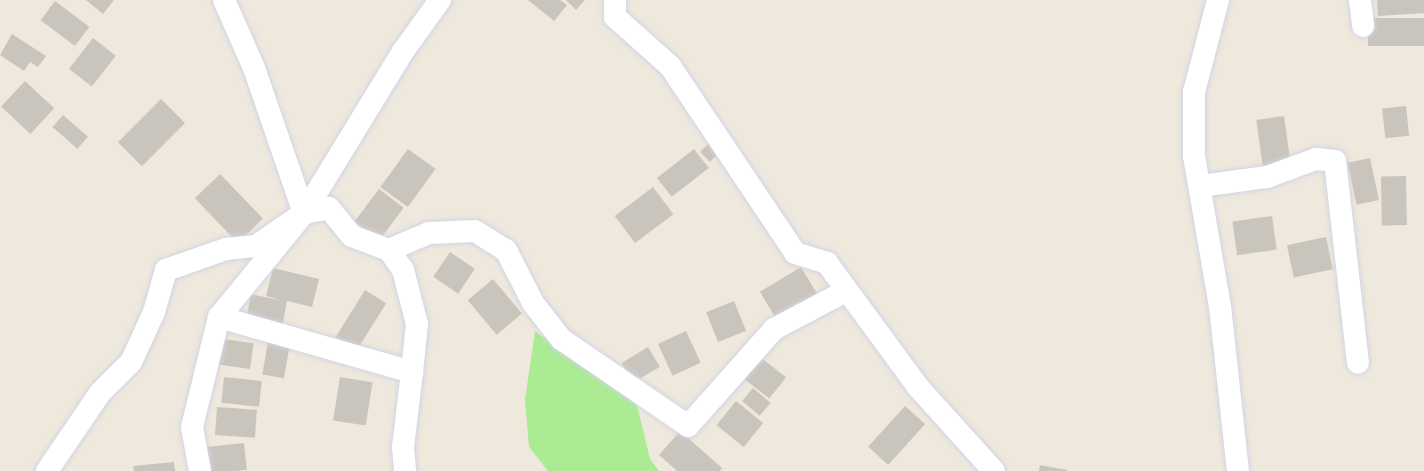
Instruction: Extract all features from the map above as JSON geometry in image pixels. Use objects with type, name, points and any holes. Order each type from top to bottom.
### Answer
[{"type":"street","points":[[224,0],[254,68],[304,213]]},
{"type":"street","points":[[200,471],[192,427],[219,317],[304,213],[402,53],[440,0]]},
{"type":"street","points":[[615,0],[615,17],[670,66],[795,253],[827,263],[918,387],[994,471]]},
{"type":"street","points":[[1218,0],[1194,92],[1194,156],[1201,186],[1232,393],[1238,471]]},
{"type":"street","points":[[1360,0],[1363,26]]},
{"type":"street","points":[[1201,186],[1267,177],[1316,159],[1329,158],[1335,162],[1358,363]]},
{"type":"street","points":[[47,471],[100,393],[131,362],[154,312],[166,270],[226,249],[256,246],[304,213],[329,208],[352,236],[389,249],[403,270],[417,324],[403,447],[405,471]]},
{"type":"street","points":[[389,249],[429,232],[475,231],[506,250],[533,303],[561,339],[688,426],[774,329],[846,291]]},
{"type":"street","points":[[219,317],[412,372]]},
{"type":"green space","points":[[535,331],[637,405],[650,459],[659,471],[548,471],[529,447],[525,400]]},
{"type":"building","points":[[86,0],[114,0],[103,14]]},
{"type":"building","points":[[528,0],[560,0],[567,5],[554,21]]},
{"type":"building","points":[[566,0],[585,0],[576,10]]},
{"type":"building","points":[[1377,0],[1424,0],[1424,13],[1378,16]]},
{"type":"building","points":[[55,1],[89,27],[75,46],[41,20]]},
{"type":"building","points":[[1368,18],[1424,18],[1424,46],[1368,46]]},
{"type":"building","points":[[12,34],[46,56],[38,67],[30,62],[24,71],[0,55]]},
{"type":"building","points":[[93,38],[116,56],[92,87],[69,69]]},
{"type":"building","points":[[25,81],[54,108],[30,134],[1,107]]},
{"type":"building","points":[[161,99],[185,123],[142,166],[118,142]]},
{"type":"building","points":[[1406,106],[1409,136],[1385,138],[1382,109]]},
{"type":"building","points":[[63,115],[88,137],[77,149],[53,127]]},
{"type":"building","points":[[1284,116],[1291,167],[1264,171],[1256,120]]},
{"type":"building","points":[[710,142],[720,152],[710,162],[700,152]]},
{"type":"building","points":[[408,149],[436,169],[408,207],[380,187]]},
{"type":"building","points":[[694,149],[709,168],[672,197],[657,178]]},
{"type":"building","points":[[1370,158],[1379,200],[1356,205],[1348,163]]},
{"type":"building","points":[[220,174],[263,219],[238,243],[195,198]]},
{"type":"building","points":[[1381,176],[1406,176],[1407,225],[1382,225]]},
{"type":"building","points":[[653,187],[673,214],[635,243],[615,216]]},
{"type":"building","points":[[379,189],[404,208],[379,240],[354,222]]},
{"type":"building","points":[[1272,216],[1277,250],[1237,255],[1232,222]]},
{"type":"building","points":[[1326,237],[1333,269],[1294,278],[1287,245]]},
{"type":"building","points":[[450,252],[475,269],[458,294],[433,277]]},
{"type":"building","points":[[801,267],[819,297],[778,322],[760,292]]},
{"type":"building","points":[[273,268],[319,279],[312,307],[287,301],[282,327],[246,320],[251,294],[283,301],[266,296]]},
{"type":"building","points":[[493,279],[522,313],[497,335],[468,300]]},
{"type":"building","points":[[365,290],[386,303],[357,351],[335,337]]},
{"type":"building","points":[[734,301],[746,331],[718,342],[706,312]]},
{"type":"building","points":[[686,331],[701,363],[673,376],[658,344]]},
{"type":"building","points":[[217,338],[254,343],[250,369],[213,364]]},
{"type":"building","points":[[268,342],[290,346],[284,378],[262,374]]},
{"type":"building","points":[[648,347],[660,367],[633,383],[621,363]]},
{"type":"building","points":[[760,357],[786,377],[769,399],[743,378]]},
{"type":"building","points":[[224,377],[262,381],[259,407],[221,403]]},
{"type":"building","points":[[340,377],[373,382],[366,426],[333,420]]},
{"type":"building","points":[[753,388],[771,403],[760,416],[742,401]]},
{"type":"building","points":[[736,401],[763,423],[744,447],[716,425]]},
{"type":"building","points":[[905,406],[925,424],[888,465],[868,447]]},
{"type":"building","points":[[217,407],[257,410],[255,438],[215,435]]},
{"type":"building","points":[[680,431],[722,468],[720,471],[677,471],[659,455]]},
{"type":"building","points":[[244,443],[247,470],[209,471],[206,447]]},
{"type":"building","points":[[174,462],[175,471],[134,471],[133,466]]},
{"type":"building","points":[[1040,465],[1067,470],[1067,471],[1039,471]]}]
